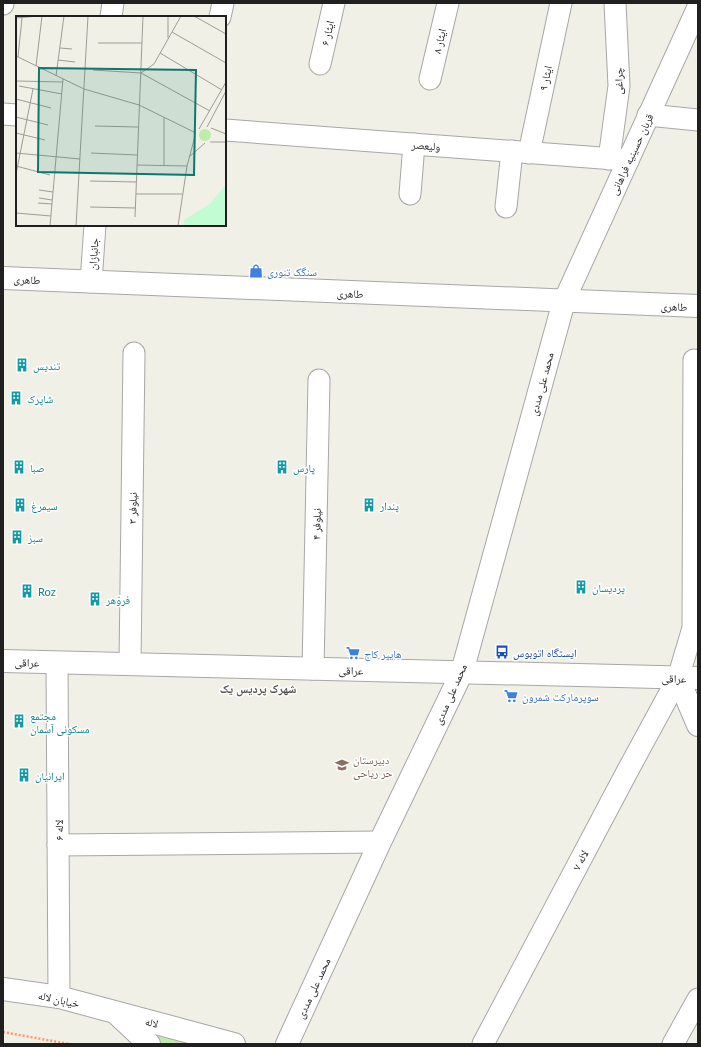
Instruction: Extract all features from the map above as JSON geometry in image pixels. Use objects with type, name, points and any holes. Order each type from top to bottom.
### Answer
[{"type":"street","points":[[112,16],[113,3]]},
{"type":"street","points":[[220,16],[223,3]]},
{"type":"street","name":"ایثار ۶","points":[[320,64],[334,3]]},
{"type":"street","name":"ایثار ۸","points":[[430,79],[448,3]]},
{"type":"street","name":"ایثار ۹","points":[[506,207],[561,3]]},
{"type":"street","name":"چراغی","points":[[615,3],[619,86],[619,159]]},
{"type":"street","name":"قربان حسینیه فراهانی","points":[[564,301],[619,159],[648,115],[698,6]]},
{"type":"street","points":[[3,114],[16,115]]},
{"type":"street","points":[[648,115],[698,120]]},
{"type":"street","name":"ولیعصر","points":[[226,130],[619,159]]},
{"type":"street","points":[[410,194],[414,144]]},
{"type":"street","name":"جانبازان","points":[[90,282],[95,226]]},
{"type":"street","name":"طاهری","points":[[3,278],[698,306]]},
{"type":"street","name":"محمد علی مددی","points":[[287,1044],[380,842],[462,672],[564,301]]},
{"type":"street","name":"نیلوفر ۳","points":[[130,664],[134,352]]},
{"type":"street","name":"لاله ۷","points":[[483,1044],[628,770],[688,678],[693,628],[694,360]]},
{"type":"street","name":"نیلوفر ۴","points":[[313,669],[319,380]]},
{"type":"street","name":"عراقی","points":[[3,661],[688,678]]},
{"type":"street","name":"لاله ۶","points":[[57,662],[59,997]]},
{"type":"street","points":[[688,678],[698,725]]},
{"type":"street","points":[[58,845],[380,842]]},
{"type":"street","name":"خیابان لاله","points":[[3,989],[59,997],[115,1012]]},
{"type":"street","points":[[673,1044],[698,999]]},
{"type":"street","name":"لاله","points":[[115,1012],[149,1044]]},
{"type":"street","name":"لاله","points":[[115,1012],[234,1044]]},
{"type":"path","points":[[3,1032],[69,1044]]},
{"type":"green space","points":[[142,1029],[187,1044],[163,1044]]},
{"type":"place","name":"سنگک تنوری","points":[[256,271]]},
{"type":"place","name":"تندیس","points":[[22,365]]},
{"type":"place","name":"شاپرک","points":[[16,398]]},
{"type":"place","name":"صبا","points":[[19,467]]},
{"type":"place","name":"پارس","points":[[282,467]]},
{"type":"place","name":"سیمرغ","points":[[20,505]]},
{"type":"place","name":"پندار","points":[[369,505]]},
{"type":"place","name":"سبز","points":[[17,537]]},
{"type":"place","name":"پردیسان","points":[[581,587]]},
{"type":"place","name":"Roz","points":[[27,591]]},
{"type":"place","name":"فروّهر","points":[[95,599]]},
{"type":"place","name":"ایستگاه اتوبوس","points":[[502,652]]},
{"type":"place","name":"هایپر کاج","points":[[353,653]]},
{"type":"place","name":"سوپرمارکت شمرون","points":[[511,696]]},
{"type":"place","name":"مجتمع مسکونی آسمان","points":[[19,721]]},
{"type":"place","name":"دبیرستان حر ریاحی","points":[[342,765]]},
{"type":"place","name":"ایرانیان","points":[[24,775]]},
{"type":"district","name":"شهرک پردیس یک","points":[[258,688]]}]
